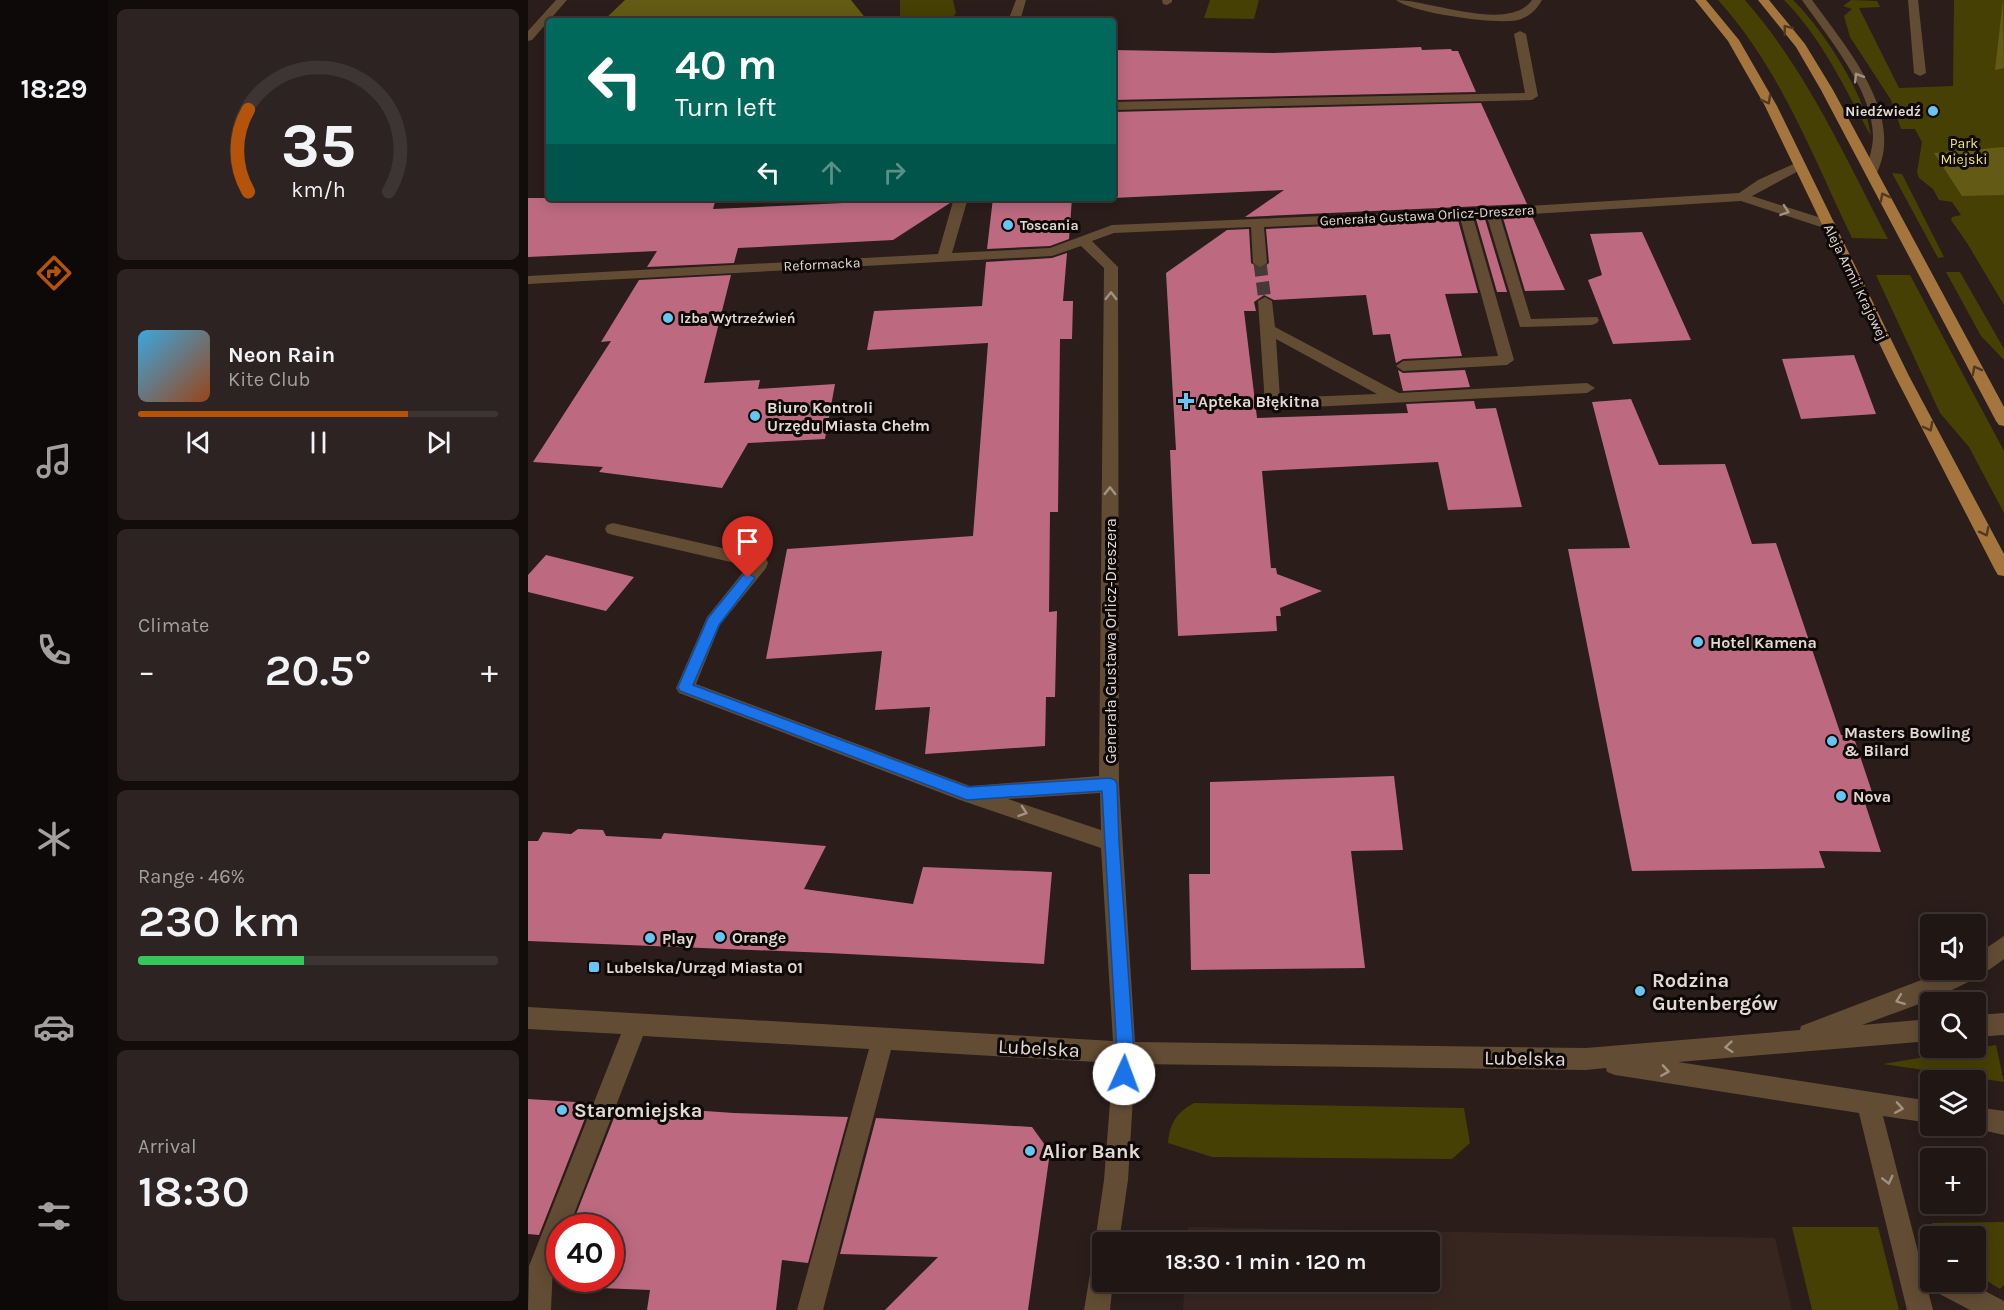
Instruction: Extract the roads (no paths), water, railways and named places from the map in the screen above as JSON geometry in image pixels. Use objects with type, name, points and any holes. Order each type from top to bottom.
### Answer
[{"type":"main road","name":"Aleja Armii Krajowej","points":[[1700,0],[1733,40],[1771,106],[1902,376],[2004,570]]},
{"type":"main road","points":[[1763,0],[1809,58],[2004,421]]},
{"type":"street","points":[[528,38],[562,0]]},
{"type":"street","points":[[1015,18],[1021,0]]},
{"type":"street","points":[[1401,0],[1473,16],[1495,18],[1522,15],[1533,8],[1537,0]]},
{"type":"street","points":[[1807,0],[1863,85],[1873,108],[1880,135],[1871,173]]},
{"type":"street","points":[[1912,0],[1920,73]]},
{"type":"street","points":[[1116,106],[1532,96],[1520,33]]},
{"type":"street","points":[[1742,197],[1762,183],[1800,165]]},
{"type":"street","points":[[1742,197],[1829,225]]},
{"type":"street","name":"Generała Gustawa Orlicz-Dreszera","points":[[1112,229],[1492,213],[1742,197]]},
{"type":"street","points":[[944,257],[960,201]]},
{"type":"street","points":[[1492,213],[1525,324],[1592,320]]},
{"type":"street","points":[[1403,366],[1507,360],[1465,214]]},
{"type":"street","points":[[1257,223],[1260,263]]},
{"type":"street","name":"Reformacka","points":[[528,280],[1053,252],[1112,229]]},
{"type":"street","name":"Generała Gustawa Orlicz-Dreszera","points":[[1083,240],[1111,267],[1111,842],[1125,1053],[1116,1180],[1108,1232]]},
{"type":"street","points":[[1265,301],[1273,404],[1587,388]]},
{"type":"street","points":[[1268,329],[1397,398]]},
{"type":"street","points":[[613,529],[760,563],[713,622],[685,687],[967,794],[1111,842]]},
{"type":"street","points":[[967,794],[1110,784]]},
{"type":"street","name":"Lubelska","points":[[1986,960],[2004,946]]},
{"type":"street","name":"Lubelska","points":[[1788,1042],[1948,980]]},
{"type":"street","name":"Lubelska","points":[[528,1018],[1125,1053],[1586,1059],[1920,1031]]},
{"type":"street","points":[[1986,1025],[2004,1024]]},
{"type":"street","points":[[538,1310],[541,1266],[636,1025]]},
{"type":"street","points":[[810,1310],[882,1038]]},
{"type":"street","name":"Lubelska","points":[[1586,1059],[1920,1111]]},
{"type":"street","points":[[1868,1103],[1920,1270]]},
{"type":"street","points":[[1986,1120],[2004,1123]]},
{"type":"street","points":[[1097,1310],[1100,1292]]},
{"type":"street","points":[[1920,1292],[1920,1310]]},
{"type":"street","points":[[1961,1292],[1995,1310]]},
{"type":"tunnel","points":[[1260,263],[1265,301]]},
{"type":"place","name":"Niedźwiedź","points":[[1933,111]]},
{"type":"place","name":"Toscania","points":[[1008,225]]},
{"type":"place","name":"Izba Wytrzeźwień","points":[[668,318]]},
{"type":"place","name":"Apteka Błękitna","points":[[1186,401]]},
{"type":"place","name":"Biuro Kontroli Urzędu Miasta Chełm","points":[[755,416]]},
{"type":"place","name":"Hotel Kamena","points":[[1698,642]]},
{"type":"place","name":"Masters Bowling & Bilard","points":[[1832,741]]},
{"type":"place","name":"Nova","points":[[1841,796]]},
{"type":"place","name":"Orange","points":[[720,937]]},
{"type":"place","name":"Play","points":[[650,938]]},
{"type":"place","name":"Lubelska/Urząd Miasta 01","points":[[594,967]]},
{"type":"place","name":"Rodzina Gutenbergów","points":[[1640,991]]},
{"type":"place","name":"Staromiejska","points":[[562,1110]]},
{"type":"place","name":"Alior Bank","points":[[1030,1151]]},
{"type":"park label","name":"Park Miejski","points":[[1964,152]]}]
